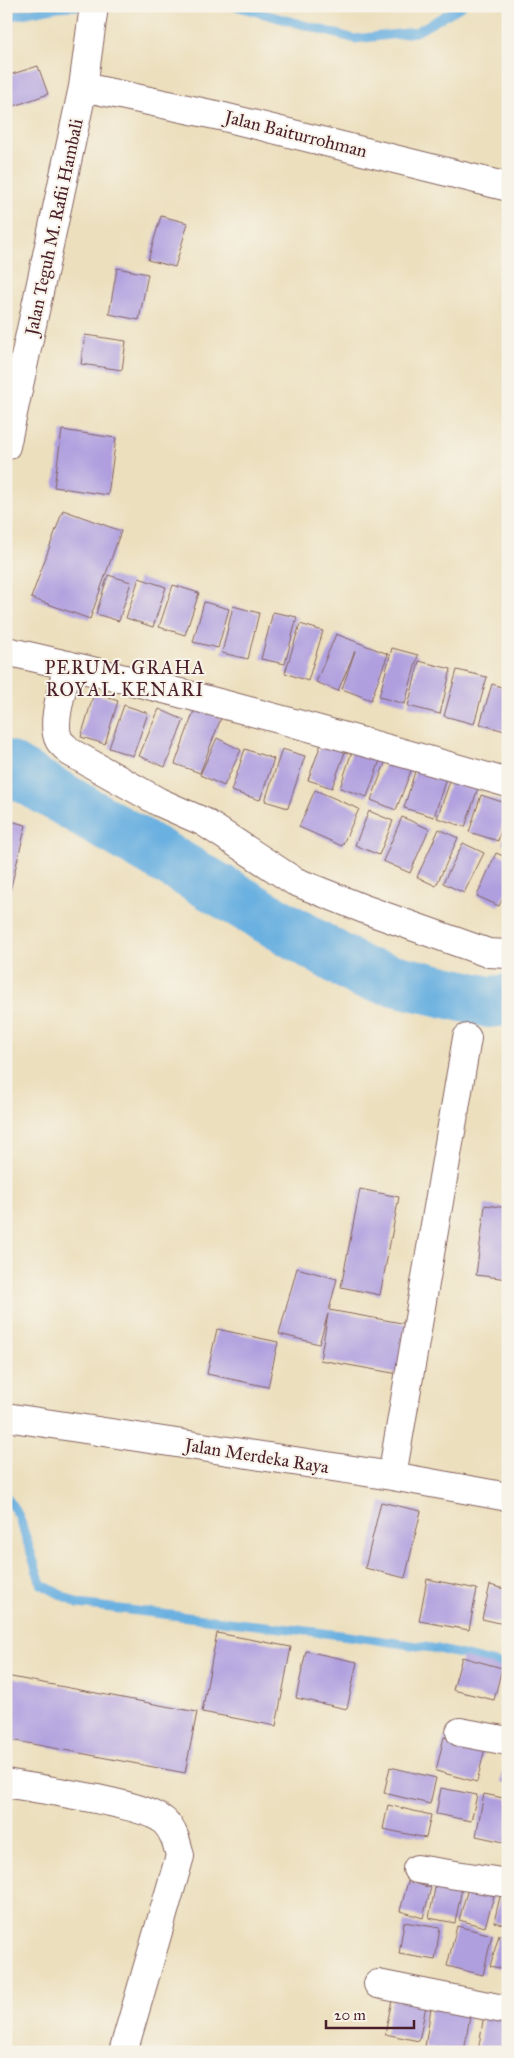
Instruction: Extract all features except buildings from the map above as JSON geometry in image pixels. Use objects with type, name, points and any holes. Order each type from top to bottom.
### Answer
[{"type":"street","name":"Jalan Teguh M. Rafii Hambali","points":[[6,446],[83,87],[93,14]]},
{"type":"street","name":"Jalan Baiturrohman","points":[[83,87],[220,116],[508,187]]},
{"type":"street","points":[[6,651],[340,734],[508,783]]},
{"type":"street","points":[[68,665],[56,729],[59,740],[70,752],[159,802],[204,822],[294,881],[364,909],[488,952],[508,954]]},
{"type":"street","points":[[392,1476],[467,1038]]},
{"type":"street","name":"Jalan Merdeka Raya","points":[[6,1417],[392,1476],[508,1497]]},
{"type":"street","points":[[460,1732],[508,1741]]},
{"type":"street","points":[[6,1783],[136,1807],[163,1820],[175,1836],[180,1856],[123,2052]]},
{"type":"street","points":[[417,1869],[508,1883]]},
{"type":"street","points":[[378,1984],[508,2010]]},
{"type":"waterway","points":[[6,17],[58,7],[79,6]]},
{"type":"waterway","points":[[235,6],[355,39],[416,32],[462,6]]},
{"type":"waterway","points":[[6,766],[363,973],[489,1002],[508,1000]]},
{"type":"waterway","points":[[6,1496],[19,1516],[41,1584],[78,1604],[349,1636],[438,1649],[508,1666]]},
{"type":"district","name":"PERUM. GRAHA ROYAL KENARI","points":[[125,678]]}]
